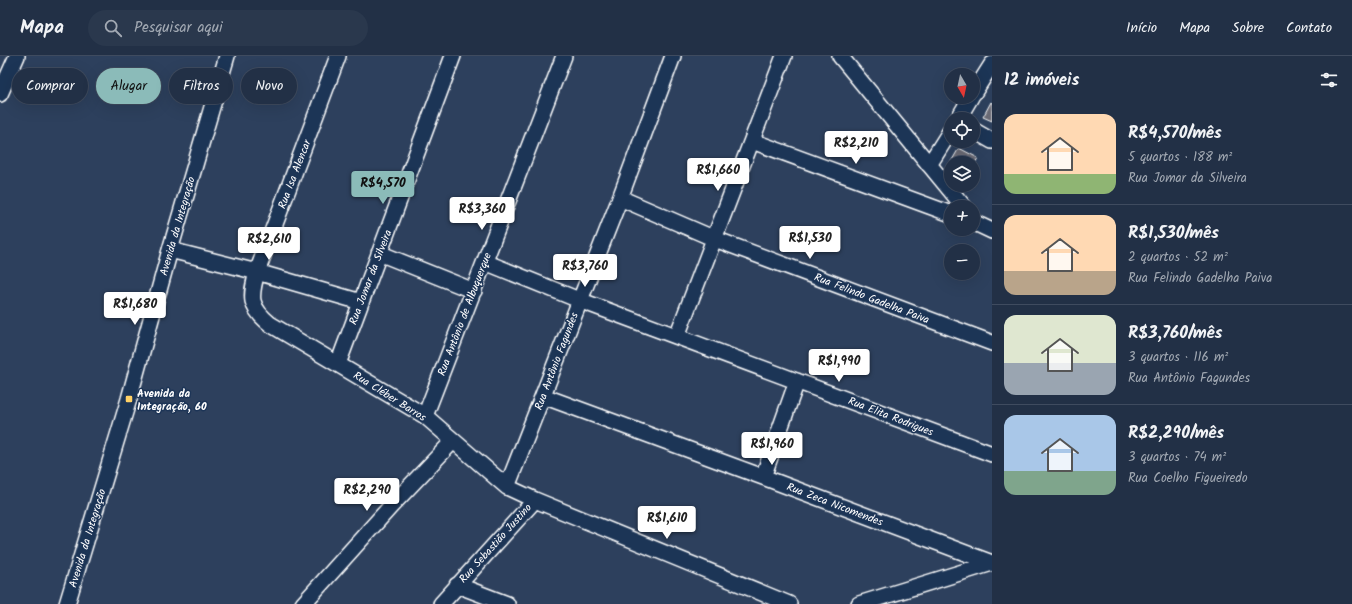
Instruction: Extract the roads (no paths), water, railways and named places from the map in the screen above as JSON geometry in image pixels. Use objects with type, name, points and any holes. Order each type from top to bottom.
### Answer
[{"type":"street","points":[[0,94],[18,56]]},
{"type":"street","name":"Avenida da Integração","points":[[67,604],[129,399],[170,250],[227,56]]},
{"type":"street","name":"Rua Isa Alencar","points":[[252,292],[257,272],[338,56]]},
{"type":"street","name":"Rua Jomar da Silveira","points":[[338,364],[453,56]]},
{"type":"street","name":"Rua Antônio de Albuquerque","points":[[425,416],[564,56]]},
{"type":"street","name":"Rua Antônio Fagundes","points":[[507,487],[620,198],[673,56]]},
{"type":"street","points":[[677,336],[784,56]]},
{"type":"street","points":[[840,56],[958,200]]},
{"type":"street","points":[[980,83],[992,64]]},
{"type":"street","points":[[980,134],[992,141]]},
{"type":"street","points":[[752,141],[944,211]]},
{"type":"street","points":[[929,165],[944,141]]},
{"type":"street","name":"Rua Felindo Gadelha Paiva","points":[[620,198],[715,239],[992,343]]},
{"type":"street","points":[[980,224],[992,231]]},
{"type":"street","points":[[170,250],[257,272],[361,302]]},
{"type":"street","points":[[380,253],[474,291]]},
{"type":"street","name":"Rua Elita Rodrigues","points":[[485,262],[579,300],[992,454]]},
{"type":"street","name":"Rua Cléber Barros","points":[[252,292],[253,302],[259,315],[270,324],[425,416],[507,487],[535,500],[789,604]]},
{"type":"street","points":[[763,477],[797,381]]},
{"type":"street","name":"Rua Zeca Nicomendes","points":[[543,396],[992,563]]},
{"type":"street","points":[[303,604],[392,505],[453,441]]},
{"type":"street","name":"Rua Sebastião Justino","points":[[441,604],[535,500]]},
{"type":"street","points":[[859,604],[992,563]]},
{"type":"street","points":[[457,585],[507,604]]},
{"type":"place","name":"Avenida da Integração, 60","points":[[129,399]]}]
